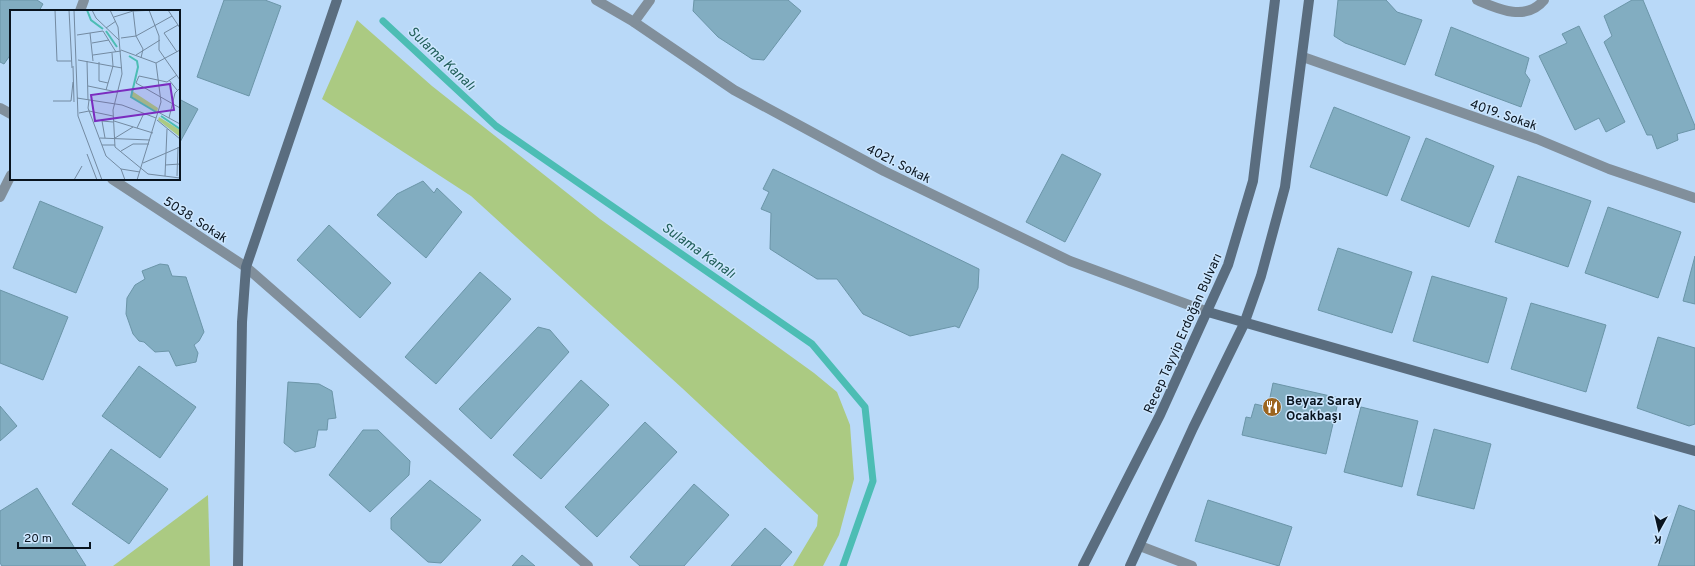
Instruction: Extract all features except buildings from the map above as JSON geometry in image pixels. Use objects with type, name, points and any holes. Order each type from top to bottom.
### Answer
[{"type":"main road","points":[[238,566],[242,322],[246,267],[337,0]]},
{"type":"main road","name":"Recep Tayyip Erdoğan Bulvarı","points":[[1083,566],[1160,415],[1228,265],[1253,181],[1275,0]]},
{"type":"main road","points":[[1130,566],[1193,428],[1244,324],[1261,276],[1285,187],[1303,57],[1309,0]]},
{"type":"main road","points":[[1208,312],[1244,324],[1695,451]]},
{"type":"street","points":[[80,10],[84,0]]},
{"type":"street","name":"4021. Sokak","points":[[596,0],[634,22],[734,90],[884,171],[1070,261],[1208,312]]},
{"type":"street","points":[[634,22],[650,0]]},
{"type":"street","points":[[1476,0],[1494,7],[1523,13],[1538,8],[1544,0]]},
{"type":"street","name":"4019. Sokak","points":[[1303,57],[1537,139],[1609,169],[1695,198]]},
{"type":"street","points":[[0,108],[10,113]]},
{"type":"street","points":[[0,197],[10,176]]},
{"type":"street","name":"5038. Sokak","points":[[114,180],[246,267],[588,566]]},
{"type":"street","points":[[1140,546],[1192,566]]},
{"type":"green space","points":[[357,20],[432,86],[600,219],[814,373],[837,392],[850,425],[854,479],[839,535],[823,566],[793,566],[817,526],[818,515],[682,388],[471,196],[322,99]]},
{"type":"green space","points":[[208,495],[210,566],[113,566]]},
{"type":"waterway","name":"Sulama Kanalı","points":[[383,21],[496,126],[812,344],[865,407],[873,481],[843,566]]},
{"type":"place","name":"Beyaz Saray Ocakbaşı","points":[[1272,407]]}]
